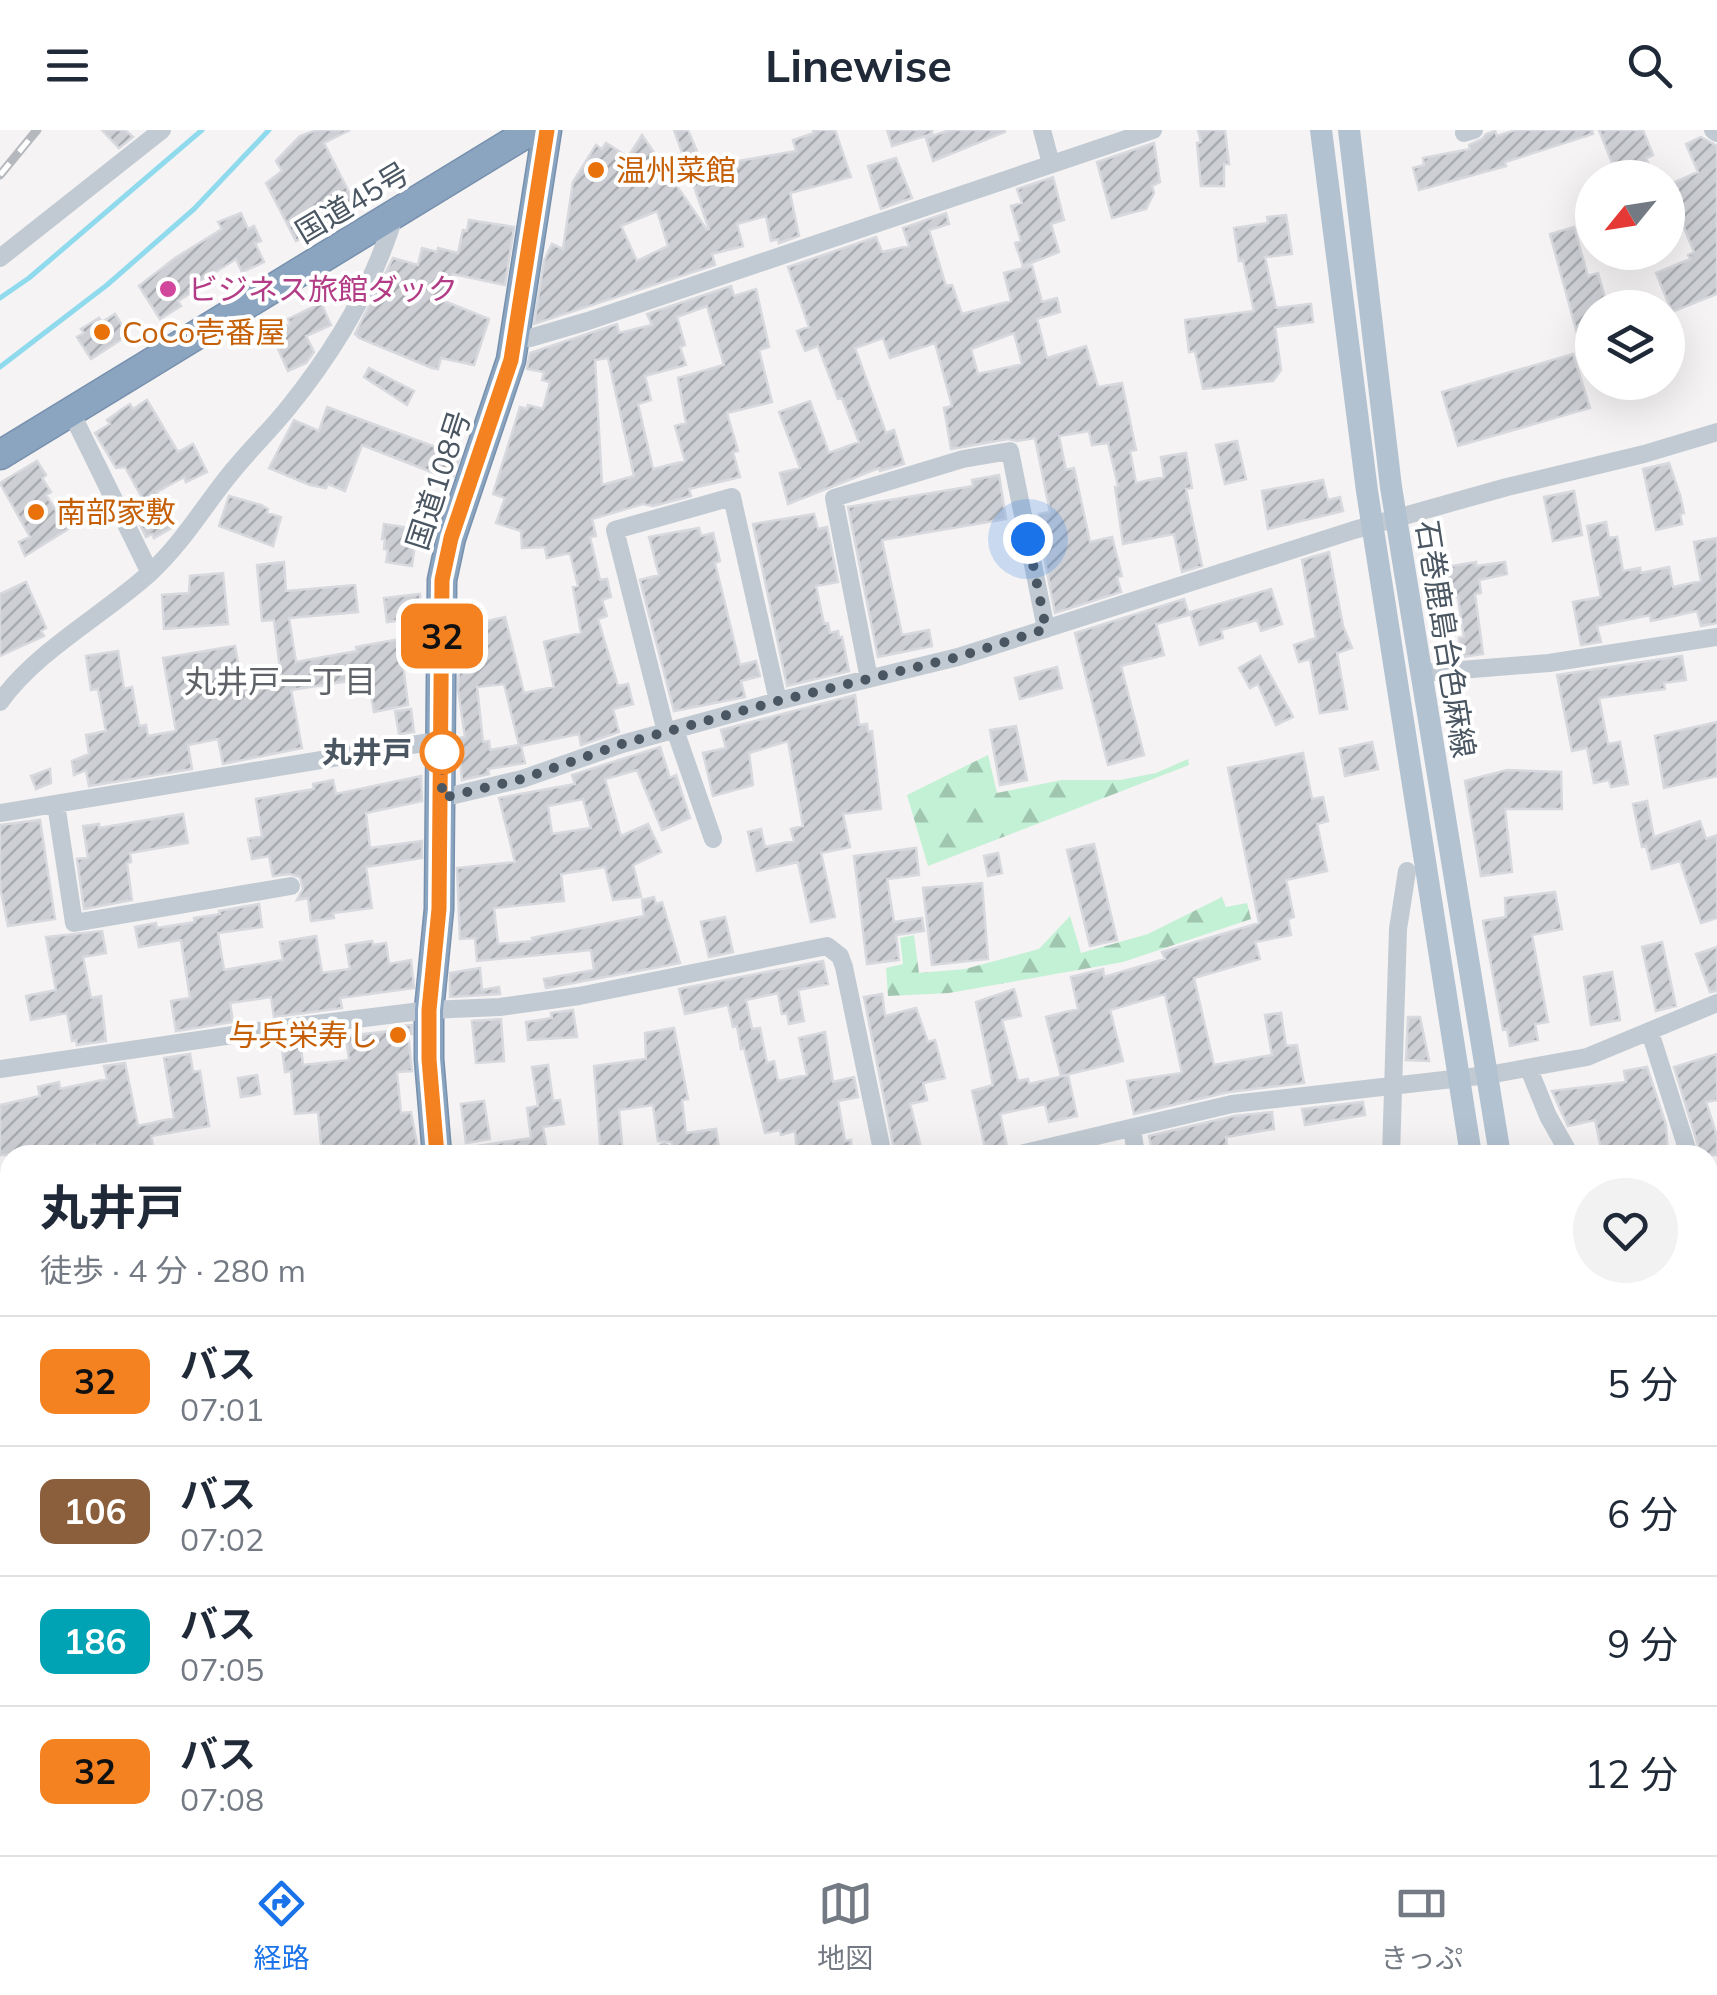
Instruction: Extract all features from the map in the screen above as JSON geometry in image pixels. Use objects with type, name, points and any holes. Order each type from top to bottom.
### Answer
[{"type":"highway","name":"国道45号","points":[[0,455],[532,130]]},
{"type":"highway","name":"国道108号","points":[[436,1145],[429,1010],[439,909],[444,562],[516,338],[547,130]]},
{"type":"main road","name":"石巻鹿島台色麻線","points":[[1321,130],[1373,524],[1469,1145]]},
{"type":"main road","name":"石巻鹿島台色麻線","points":[[1349,130],[1396,518],[1498,1145]]},
{"type":"street","points":[[0,258],[162,130]]},
{"type":"street","points":[[1042,130],[1051,164]]},
{"type":"street","points":[[516,338],[530,338],[588,322],[1153,130]]},
{"type":"street","points":[[0,702],[28,672],[150,573],[184,538],[224,481],[290,406],[348,322],[381,261],[394,214]]},
{"type":"street","points":[[70,410],[150,573]]},
{"type":"street","points":[[442,798],[522,779],[778,701],[958,657],[1373,524],[1717,432]]},
{"type":"street","points":[[869,679],[834,498],[963,459],[1010,451],[1046,629]]},
{"type":"street","points":[[714,839],[671,731],[615,530],[732,497],[778,701]]},
{"type":"street","points":[[1422,674],[1549,663],[1717,637]]},
{"type":"street","points":[[0,813],[442,740]]},
{"type":"street","points":[[56,804],[74,923],[290,886]]},
{"type":"street","points":[[1390,1145],[1398,929],[1408,871]]},
{"type":"street","points":[[0,1070],[429,1010],[500,1007],[579,996],[827,946],[840,956],[844,967],[881,1145]]},
{"type":"street","points":[[1059,1145],[1232,1104],[1488,1075],[1587,1057],[1717,1003]]},
{"type":"street","points":[[1650,1032],[1685,1145]]},
{"type":"street","points":[[1529,1069],[1564,1145]]},
{"type":"street","points":[[1132,1128],[1135,1145]]},
{"type":"green space","points":[[988,755],[997,793],[1062,780],[1120,780],[1156,773],[1188,759],[1189,765],[928,866],[907,795]]},
{"type":"green space","points":[[1222,897],[1226,907],[1247,903],[1251,919],[1123,962],[949,993],[888,996],[886,968],[903,964],[900,938],[914,935],[919,973],[965,969],[1039,949],[1070,916],[1081,953],[1148,934]]},
{"type":"building","points":[[102,130],[125,130],[133,137],[119,148]]},
{"type":"building","points":[[317,130],[350,130],[324,143],[357,208],[296,241],[266,183],[282,171],[276,161],[289,147],[300,136]]},
{"type":"building","points":[[674,130],[688,130],[703,166],[707,163],[711,173],[739,161],[796,151],[793,140],[814,133],[813,130],[835,130],[851,177],[790,193],[799,236],[779,243],[778,239],[771,241],[766,216],[737,224],[743,246],[712,254],[715,265],[534,324],[544,261],[552,244],[563,249],[573,182],[596,145],[602,149],[606,143],[628,157],[642,135],[709,229]],"holes":[[[657,211],[668,246],[637,261],[621,226]]]},
{"type":"building","points":[[887,130],[932,130],[932,134],[892,146]]},
{"type":"building","points":[[950,130],[1005,132],[933,161],[926,138]]},
{"type":"building","points":[[1198,130],[1225,130],[1229,164],[1224,164],[1224,186],[1201,186]]},
{"type":"building","points":[[1516,130],[1592,130],[1593,134],[1505,162],[1506,166],[1419,190],[1413,168],[1424,165],[1423,158],[1470,149],[1469,145],[1495,131],[1497,136]]},
{"type":"building","points":[[1599,130],[1643,130],[1653,155],[1647,160],[1611,160]]},
{"type":"building","points":[[1701,137],[1717,146],[1717,294],[1685,307],[1685,290],[1663,290],[1656,273],[1685,270],[1688,255],[1694,252],[1685,230],[1685,178],[1698,172],[1686,144]]},
{"type":"building","points":[[1154,143],[1160,182],[1152,186],[1154,193],[1146,209],[1112,218],[1097,162]]},
{"type":"building","points":[[896,158],[912,198],[881,209],[868,166]]},
{"type":"building","points":[[1053,177],[1064,220],[1051,224],[1059,252],[1023,266],[1015,243],[1021,241],[1011,206],[1022,203],[1017,189]]},
{"type":"building","points":[[241,213],[248,229],[254,226],[261,241],[255,243],[264,262],[242,272],[236,259],[189,289],[192,292],[178,301],[181,306],[160,319],[139,286],[222,229],[218,222]]},
{"type":"building","points":[[946,213],[949,224],[929,230],[946,286],[952,285],[962,314],[1011,301],[1004,273],[1032,266],[1042,302],[1057,298],[1060,312],[1037,319],[1047,358],[1086,346],[1098,387],[1122,383],[1136,450],[1130,451],[1136,483],[1164,477],[1161,457],[1186,453],[1192,488],[1186,489],[1202,566],[1182,572],[1174,534],[1123,544],[1115,487],[1118,486],[1108,443],[1092,445],[1089,431],[1059,436],[1066,470],[1074,468],[1090,542],[1112,537],[1122,576],[1117,577],[1121,592],[1055,613],[1039,514],[1050,512],[1035,438],[951,449],[944,408],[952,406],[935,343],[890,358],[883,338],[855,348],[886,433],[894,430],[904,464],[880,471],[879,468],[788,504],[780,473],[800,468],[779,412],[810,401],[829,453],[859,442],[818,346],[805,351],[797,331],[809,327],[788,267],[876,237],[882,252],[909,246],[903,228]],"holes":[[[1014,333],[1022,364],[978,374],[971,349]]]},
{"type":"building","points":[[1286,215],[1292,254],[1265,257],[1276,308],[1311,304],[1313,322],[1275,327],[1281,370],[1273,381],[1203,389],[1195,351],[1189,352],[1185,320],[1254,311],[1234,228],[1268,223],[1267,217]]},
{"type":"building","points":[[469,220],[514,227],[505,285],[453,274],[444,301],[489,319],[474,365],[441,358],[438,369],[432,368],[359,338],[355,334],[393,258],[418,265],[422,248],[458,253]]},
{"type":"building","points":[[1574,227],[1575,270],[1586,270],[1588,276],[1598,273],[1603,290],[1575,290],[1575,326],[1550,234]]},
{"type":"building","points":[[731,286],[734,296],[756,289],[769,347],[759,350],[772,402],[727,413],[738,451],[733,452],[740,477],[689,489],[691,496],[653,506],[643,504],[592,519],[596,536],[590,537],[600,580],[607,579],[611,597],[602,600],[607,616],[598,619],[618,686],[628,684],[633,704],[613,709],[619,732],[581,745],[579,734],[521,746],[525,763],[488,769],[489,774],[462,780],[458,738],[465,737],[458,689],[462,670],[459,624],[505,617],[524,693],[554,687],[544,642],[581,633],[573,587],[578,586],[570,553],[547,558],[545,547],[522,548],[521,531],[496,523],[505,498],[493,494],[520,407],[543,409],[550,382],[542,380],[544,372],[527,369],[530,353],[617,324],[619,333],[652,325],[647,314]],"holes":[[[707,306],[724,365],[678,378],[686,423],[675,426],[685,461],[653,469],[638,404],[651,400],[645,376],[686,365],[677,317]],[[608,358],[634,476],[602,485],[595,360]],[[504,684],[519,745],[490,750],[489,741],[483,742],[477,687]]]},
{"type":"building","points":[[321,303],[331,325],[306,336],[314,352],[306,363],[288,371],[271,333],[290,324],[288,319]]},
{"type":"building","points":[[115,314],[128,335],[91,359],[77,337],[84,333],[81,329]]},
{"type":"building","points":[[1573,354],[1575,400],[1587,400],[1590,408],[1458,446],[1442,392]]},
{"type":"building","points":[[369,368],[414,391],[407,405],[364,377]]},
{"type":"building","points":[[147,400],[178,452],[193,444],[207,472],[186,482],[184,477],[157,492],[175,526],[154,538],[152,534],[146,537],[134,512],[146,505],[125,467],[116,468],[95,433],[130,404],[133,409]]},
{"type":"building","points":[[327,407],[460,456],[452,480],[362,445],[345,491],[328,484],[326,488],[310,485],[269,468],[294,420],[319,431]]},
{"type":"building","points":[[1237,441],[1246,479],[1225,484],[1216,445]]},
{"type":"building","name":"南部家敷","points":[[37,461],[51,492],[46,495],[68,529],[25,556],[19,542],[30,537],[0,483]]},
{"type":"building","points":[[1669,463],[1684,513],[1680,514],[1682,524],[1656,530],[1643,469]]},
{"type":"building","points":[[999,475],[1006,519],[882,540],[902,635],[929,630],[932,646],[878,657],[848,507],[973,486],[972,480]]},
{"type":"building","points":[[1323,480],[1328,500],[1340,497],[1343,511],[1268,529],[1262,491]]},
{"type":"building","points":[[1574,491],[1582,535],[1553,541],[1544,497]]},
{"type":"building","points":[[229,496],[261,505],[268,509],[267,513],[281,517],[273,546],[219,526]]},
{"type":"building","points":[[814,514],[818,529],[827,527],[838,582],[816,586],[824,624],[828,623],[830,633],[838,631],[839,638],[842,637],[849,671],[787,686],[753,524]]},
{"type":"building","points":[[1606,522],[1609,538],[1617,537],[1623,571],[1640,568],[1641,573],[1669,567],[1673,587],[1701,581],[1694,542],[1717,538],[1717,623],[1701,626],[1697,611],[1651,621],[1650,615],[1597,626],[1601,642],[1581,645],[1573,602],[1601,597],[1587,526]]},
{"type":"building","points":[[384,524],[417,529],[412,566],[386,562]]},
{"type":"building","points":[[699,528],[701,536],[713,533],[720,561],[715,563],[740,665],[756,661],[760,676],[741,681],[745,697],[674,711],[640,580],[659,575],[649,537]]},
{"type":"building","points":[[1329,552],[1343,626],[1352,648],[1337,653],[1347,709],[1320,713],[1310,659],[1299,662],[1294,645],[1316,638],[1302,560]]},
{"type":"building","points":[[284,562],[286,591],[355,585],[358,612],[289,618],[296,662],[400,639],[408,705],[374,712],[368,678],[291,690],[302,748],[223,764],[218,739],[188,745],[192,769],[89,786],[86,770],[74,775],[72,761],[89,754],[86,735],[106,731],[98,689],[91,690],[86,656],[118,651],[124,689],[132,687],[139,726],[146,725],[148,736],[176,731],[163,658],[235,646],[242,684],[281,677],[274,620],[262,621],[257,565]]},
{"type":"building","points":[[1476,562],[1476,566],[1505,562],[1507,574],[1479,580],[1481,593],[1475,594],[1483,654],[1461,657],[1459,638],[1464,637],[1458,597],[1439,599],[1434,569]]},
{"type":"building","points":[[223,573],[228,624],[164,629],[162,595],[189,593],[190,576]]},
{"type":"building","points":[[26,582],[46,628],[41,631],[44,636],[0,656],[0,594]]},
{"type":"building","points":[[1271,589],[1282,624],[1261,631],[1257,620],[1221,630],[1223,638],[1200,645],[1190,612]]},
{"type":"building","points":[[420,594],[422,618],[387,622],[384,598]]},
{"type":"building","points":[[1184,599],[1189,615],[1156,624],[1164,655],[1121,666],[1144,755],[1108,765],[1075,633]]},
{"type":"building","points":[[1260,656],[1293,717],[1276,725],[1258,684],[1250,688],[1239,668]]},
{"type":"building","points":[[1682,656],[1686,680],[1664,683],[1665,689],[1599,698],[1608,744],[1620,742],[1628,784],[1611,787],[1609,780],[1594,783],[1587,748],[1572,751],[1557,675]]},
{"type":"building","points":[[1057,667],[1062,688],[1020,699],[1015,678]]},
{"type":"building","points":[[855,695],[859,725],[867,724],[868,732],[872,731],[881,809],[843,814],[850,847],[821,853],[835,917],[811,922],[798,862],[757,871],[748,832],[761,829],[765,847],[794,841],[791,829],[803,826],[788,741],[749,753],[753,785],[713,796],[703,753],[726,748],[721,730]]},
{"type":"building","points":[[411,709],[414,732],[399,734],[395,711]]},
{"type":"building","points":[[1717,722],[1717,776],[1664,788],[1655,736]]},
{"type":"building","points":[[1016,726],[1027,780],[1000,785],[990,730]]},
{"type":"building","points":[[1372,742],[1378,769],[1345,776],[1340,749]]},
{"type":"building","points":[[660,747],[670,778],[676,775],[690,818],[662,830],[637,770],[605,779],[621,836],[648,824],[661,852],[633,865],[641,897],[613,900],[605,867],[561,874],[564,901],[494,908],[498,944],[533,941],[532,938],[644,916],[642,900],[654,897],[656,904],[662,902],[680,963],[546,988],[544,979],[594,970],[591,950],[477,961],[475,938],[460,939],[457,868],[515,862],[499,798],[575,784],[572,775]],"holes":[[[583,799],[591,828],[552,834],[548,806]]]},
{"type":"building","points":[[1303,753],[1312,799],[1323,797],[1328,821],[1317,824],[1327,871],[1286,880],[1294,917],[1288,919],[1291,935],[1255,942],[1260,959],[1194,978],[1214,1065],[1272,1055],[1265,1015],[1281,1013],[1286,1046],[1297,1045],[1304,1083],[1229,1092],[1134,1114],[1127,1081],[1182,1073],[1165,994],[1110,1010],[1123,1061],[1061,1076],[1046,1017],[1078,1009],[1071,977],[1103,969],[1104,977],[1165,959],[1162,952],[1259,923],[1228,768]]},
{"type":"building","points":[[50,769],[51,783],[36,789],[31,776]]},
{"type":"building","points":[[1507,770],[1561,772],[1562,809],[1505,809],[1512,872],[1481,876],[1465,781]]},
{"type":"building","points":[[421,776],[422,801],[366,813],[370,848],[422,841],[422,858],[366,867],[372,908],[333,913],[334,918],[311,921],[308,898],[297,900],[303,889],[300,877],[273,876],[269,856],[252,859],[248,839],[262,836],[256,799],[314,789],[313,784],[333,780],[336,794]]},
{"type":"building","points":[[1647,801],[1654,837],[1700,821],[1706,839],[1717,835],[1717,918],[1701,923],[1680,861],[1652,869],[1646,846],[1642,847],[1633,804]]},
{"type":"building","points":[[183,814],[188,843],[130,853],[131,862],[127,863],[132,900],[84,909],[77,859],[88,858],[83,826],[99,824],[99,828]]},
{"type":"building","points":[[40,820],[55,919],[8,926],[0,887],[0,825]]},
{"type":"building","points":[[1094,844],[1117,940],[1090,946],[1067,850]]},
{"type":"building","points":[[916,848],[919,875],[887,879],[894,922],[922,918],[924,931],[896,935],[899,960],[867,964],[854,856]]},
{"type":"building","points":[[998,853],[1002,873],[988,876],[984,856]]},
{"type":"building","points":[[982,883],[988,959],[932,965],[923,888]]},
{"type":"building","points":[[1555,892],[1562,929],[1532,935],[1548,1022],[1535,1024],[1538,1040],[1510,1046],[1507,1029],[1503,1030],[1483,921],[1506,917],[1505,898]]},
{"type":"building","points":[[259,904],[262,927],[218,933],[224,970],[283,960],[280,942],[316,936],[322,973],[350,969],[346,945],[372,941],[373,945],[386,943],[389,964],[411,960],[414,988],[340,998],[342,1008],[274,1017],[271,997],[230,1003],[233,1022],[176,1031],[171,1001],[190,998],[181,940],[139,947],[135,927],[195,922],[194,918]]},
{"type":"building","points":[[725,917],[733,952],[709,957],[701,922]]},
{"type":"building","points":[[102,931],[106,953],[83,957],[91,998],[101,996],[106,1041],[77,1045],[76,1040],[72,1041],[67,1013],[31,1020],[26,996],[56,990],[46,937]]},
{"type":"building","points":[[1662,942],[1676,1006],[1656,1011],[1642,947]]},
{"type":"building","points":[[1717,947],[1717,991],[1710,992],[1696,954]]},
{"type":"building","points":[[823,961],[828,984],[798,990],[804,1021],[789,1024],[787,1013],[782,1014],[778,993],[746,1000],[752,1029],[760,1028],[767,1063],[774,1061],[778,1081],[807,1075],[799,1038],[825,1032],[833,1082],[854,1077],[858,1097],[838,1101],[845,1141],[851,1140],[851,1145],[796,1145],[795,1131],[781,1135],[780,1130],[765,1133],[744,1048],[741,1049],[728,1005],[685,1014],[679,989]]},
{"type":"building","points":[[480,968],[482,990],[499,987],[500,994],[450,997],[450,973]]},
{"type":"building","points":[[1612,972],[1620,1020],[1591,1025],[1584,977]]},
{"type":"building","points":[[1014,989],[1021,1016],[1002,1020],[1018,1081],[1028,1079],[1029,1084],[1068,1075],[1077,1116],[1049,1122],[1045,1104],[1000,1114],[1007,1145],[984,1145],[972,1091],[993,1085],[976,1002]]},
{"type":"building","points":[[882,994],[885,1016],[916,1008],[928,1042],[935,1040],[945,1078],[923,1083],[927,1100],[910,1104],[920,1145],[893,1145],[864,997]]},
{"type":"building","points":[[573,1010],[577,1037],[528,1040],[526,1022]]},
{"type":"building","points":[[1408,1017],[1420,1017],[1429,1061],[1406,1060]]},
{"type":"building","points":[[501,1019],[504,1061],[476,1063],[472,1021]]},
{"type":"building","points":[[412,1025],[412,1034],[408,1034],[412,1071],[397,1072],[401,1113],[411,1112],[417,1145],[321,1145],[318,1112],[295,1114],[291,1071],[285,1072],[281,1041],[300,1039],[303,1065],[349,1060],[346,1036],[398,1030],[398,1026]]},
{"type":"building","points":[[674,1028],[688,1099],[682,1100],[686,1133],[716,1129],[718,1145],[672,1145],[658,1141],[653,1105],[619,1110],[622,1145],[600,1145],[594,1066],[646,1059],[645,1033]]},
{"type":"building","points":[[190,1054],[193,1072],[200,1071],[209,1126],[151,1136],[153,1145],[0,1145],[0,1105],[40,1096],[38,1087],[59,1082],[60,1089],[107,1079],[104,1066],[125,1063],[138,1126],[174,1118],[164,1058]]},
{"type":"building","points":[[1717,1054],[1717,1100],[1706,1102],[1717,1145],[1698,1145],[1674,1067]]},
{"type":"building","points":[[548,1065],[553,1101],[560,1100],[564,1124],[543,1127],[546,1145],[484,1145],[531,1138],[527,1108],[538,1106],[532,1067]]},
{"type":"building","points":[[1647,1067],[1666,1125],[1667,1145],[1600,1145],[1595,1120],[1568,1126],[1552,1091],[1626,1082],[1624,1071]]},
{"type":"building","points":[[257,1075],[260,1094],[241,1097],[238,1078]]},
{"type":"building","points":[[484,1101],[490,1139],[466,1143],[461,1104]]},
{"type":"building","points":[[1363,1102],[1365,1115],[1305,1125],[1302,1109]]},
{"type":"building","points":[[1272,1112],[1274,1129],[1226,1137],[1227,1145],[1151,1145],[1149,1136],[1234,1116]]},
{"type":"waterway","points":[[0,298],[29,278],[202,130]]},
{"type":"waterway","points":[[0,367],[107,285],[194,209],[269,130]]},
{"type":"railway","points":[[0,175],[37,130]]},
{"type":"bus line","name":"32","points":[[436,1145],[429,1010],[439,909],[442,580],[451,538],[511,360],[547,130]]},
{"type":"place","name":"温州菜館","points":[[596,170]]},
{"type":"place","name":"ビジネス旅館ダック","points":[[168,289]]},
{"type":"place","name":"CoCo壱番屋","points":[[102,332]]},
{"type":"place","name":"南部家敷","points":[[36,512]]},
{"type":"place","name":"丸井戸","points":[[442,752]]},
{"type":"place","name":"与兵栄寿し","points":[[398,1035]]},
{"type":"district","name":"丸井戸一丁目","points":[[280,681]]},
{"type":"route","points":[[442,752],[442,798],[522,779],[622,744],[958,657],[1046,629],[1028,539]]}]
